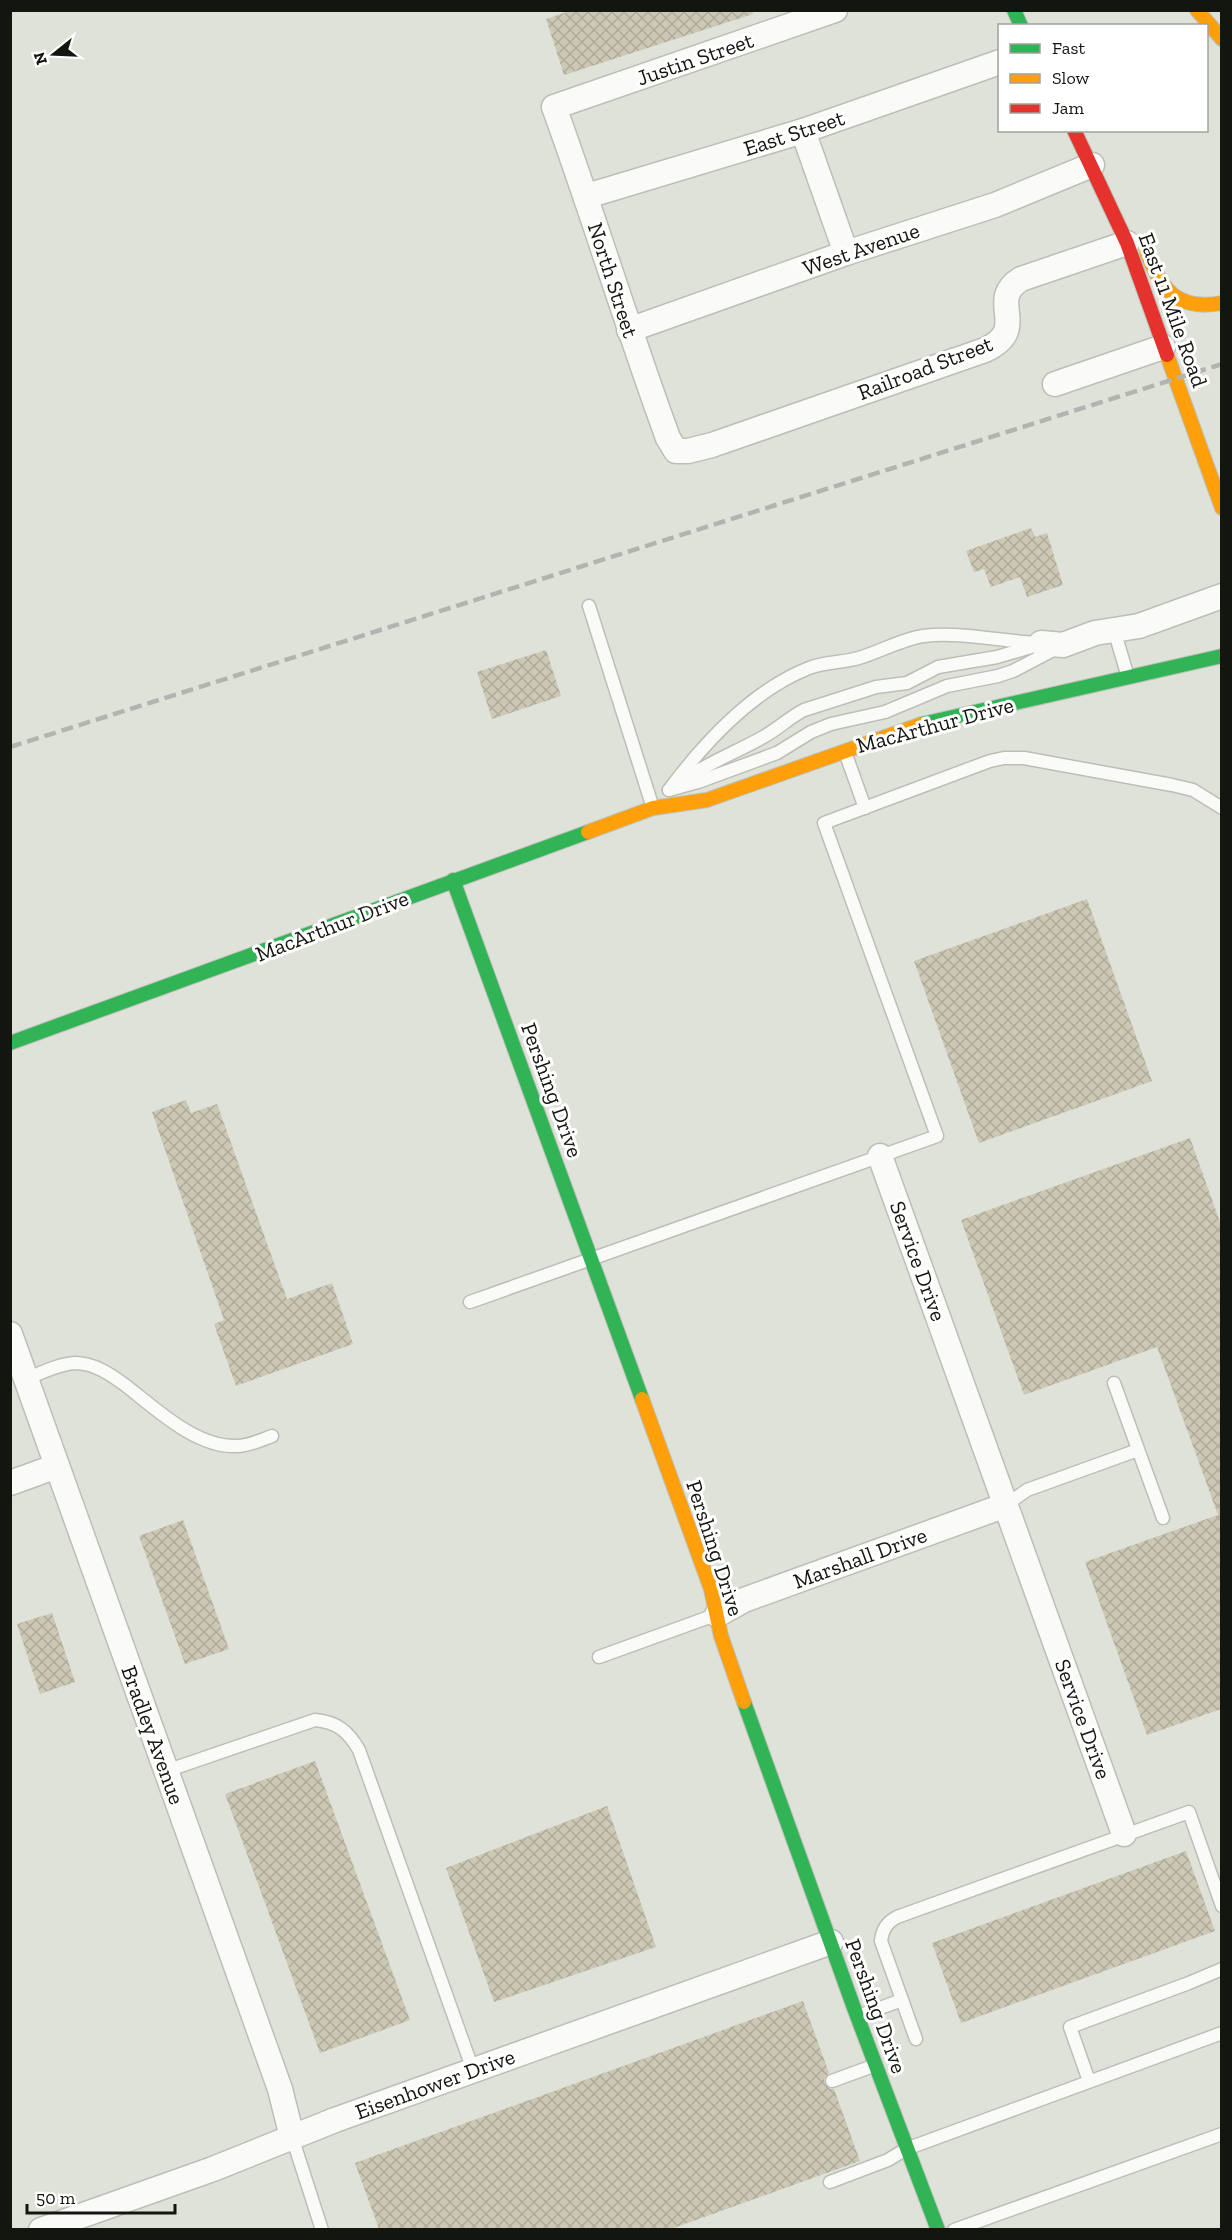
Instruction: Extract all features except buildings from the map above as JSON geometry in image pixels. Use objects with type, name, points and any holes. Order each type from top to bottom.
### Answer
[{"type":"main road","points":[[1014,10],[1020,24]]},
{"type":"main road","points":[[1197,10],[1221,39]]},
{"type":"main road","name":"East 11 Mile Road","points":[[1075,132],[1135,244],[1163,347],[1221,508]]},
{"type":"main road","points":[[1135,244],[1165,288],[1186,305],[1197,307],[1221,303]]},
{"type":"main road","name":"MacArthur Drive","points":[[10,1043],[453,880],[661,799],[707,800],[921,724],[1221,656]]},
{"type":"main road","name":"Pershing Drive","points":[[453,880],[708,1580],[725,1646],[857,2016],[906,2150],[938,2229]]},
{"type":"street","name":"Justin Street","points":[[555,107],[835,10]]},
{"type":"street","name":"East Street","points":[[587,196],[803,131],[998,62]]},
{"type":"street","name":"North Street","points":[[555,107],[587,196],[629,330],[668,438],[676,451]]},
{"type":"street","points":[[803,131],[846,254]]},
{"type":"street","name":"West Avenue","points":[[629,330],[995,205],[1092,165]]},
{"type":"street","name":"Railroad Street","points":[[676,451],[688,451],[712,445],[985,350],[997,344],[1006,334],[1008,321],[1005,293],[1010,285],[1021,279],[1135,244]]},
{"type":"street","points":[[1055,384],[1163,347]]},
{"type":"street","points":[[1052,644],[1095,633],[1139,626],[1221,596]]},
{"type":"street","name":"Service Drive","points":[[880,1156],[1124,1834]]},
{"type":"street","name":"Bradley Avenue","points":[[10,1334],[280,2089],[291,2137]]},
{"type":"street","points":[[10,1483],[57,1466]]},
{"type":"street","name":"Marshall Drive","points":[[717,1615],[744,1600],[1006,1505]]},
{"type":"street","name":"Eisenhower Drive","points":[[41,2229],[213,2169],[291,2137],[473,2070],[831,1942]]},
{"type":"lane","points":[[589,606],[661,799]]},
{"type":"lane","points":[[1114,630],[1128,676]]},
{"type":"lane","points":[[661,799],[694,756],[739,715],[771,687],[806,669],[825,662],[859,658],[921,636],[959,636],[1052,644]]},
{"type":"lane","points":[[661,799],[698,782],[777,753],[811,732],[831,724],[885,712],[947,686],[1013,671],[1052,644]]},
{"type":"lane","points":[[661,799],[701,767],[766,735],[795,714],[876,687],[907,683],[938,667],[997,657],[1052,644]]},
{"type":"lane","points":[[845,750],[864,808]]},
{"type":"lane","points":[[470,1302],[937,1136],[824,823],[937,780],[1004,758],[1024,758],[1173,785],[1193,790],[1221,808]]},
{"type":"lane","points":[[26,1378],[64,1365],[76,1363],[88,1365],[103,1370],[174,1423],[191,1434],[209,1441],[234,1447],[245,1446],[272,1436]]},
{"type":"lane","points":[[1114,1383],[1163,1518]]},
{"type":"lane","points":[[1006,1505],[1027,1490],[1138,1450]]},
{"type":"lane","points":[[598,1657],[717,1615]]},
{"type":"lane","points":[[166,1771],[315,1720],[336,1724],[350,1734],[359,1750],[473,2070]]},
{"type":"lane","points":[[916,2039],[881,1941],[884,1928],[892,1920],[1189,1812],[1221,1906]]},
{"type":"lane","points":[[1089,2080],[1070,2026],[1221,1970]]},
{"type":"lane","points":[[857,2016],[902,2000]]},
{"type":"lane","points":[[830,2182],[888,2160],[906,2150],[1221,2032]]},
{"type":"lane","points":[[832,2081],[875,2065]]},
{"type":"lane","points":[[954,2229],[1221,2134]]},
{"type":"lane","points":[[291,2137],[322,2229]]},
{"type":"railway","points":[[10,747],[1222,364]]},
{"type":"traffic: fast","points":[[1014,10],[1020,24]]},
{"type":"traffic: fast","points":[[922,724],[1222,656]]},
{"type":"traffic: fast","points":[[10,1043],[588,832]]},
{"type":"traffic: fast","points":[[453,880],[642,1399]]},
{"type":"traffic: fast","points":[[744,1702],[854,2008],[938,2230]]},
{"type":"traffic: slow","points":[[1197,10],[1222,39]]},
{"type":"traffic: slow","points":[[1147,253],[1159,278],[1174,295],[1194,304],[1222,303]]},
{"type":"traffic: slow","points":[[1167,355],[1222,508]]},
{"type":"traffic: slow","points":[[588,832],[653,808],[707,800],[922,724]]},
{"type":"traffic: slow","points":[[642,1399],[711,1589],[721,1636],[744,1702]]},
{"type":"traffic: jam","points":[[1075,132],[1127,243],[1167,355]]}]
